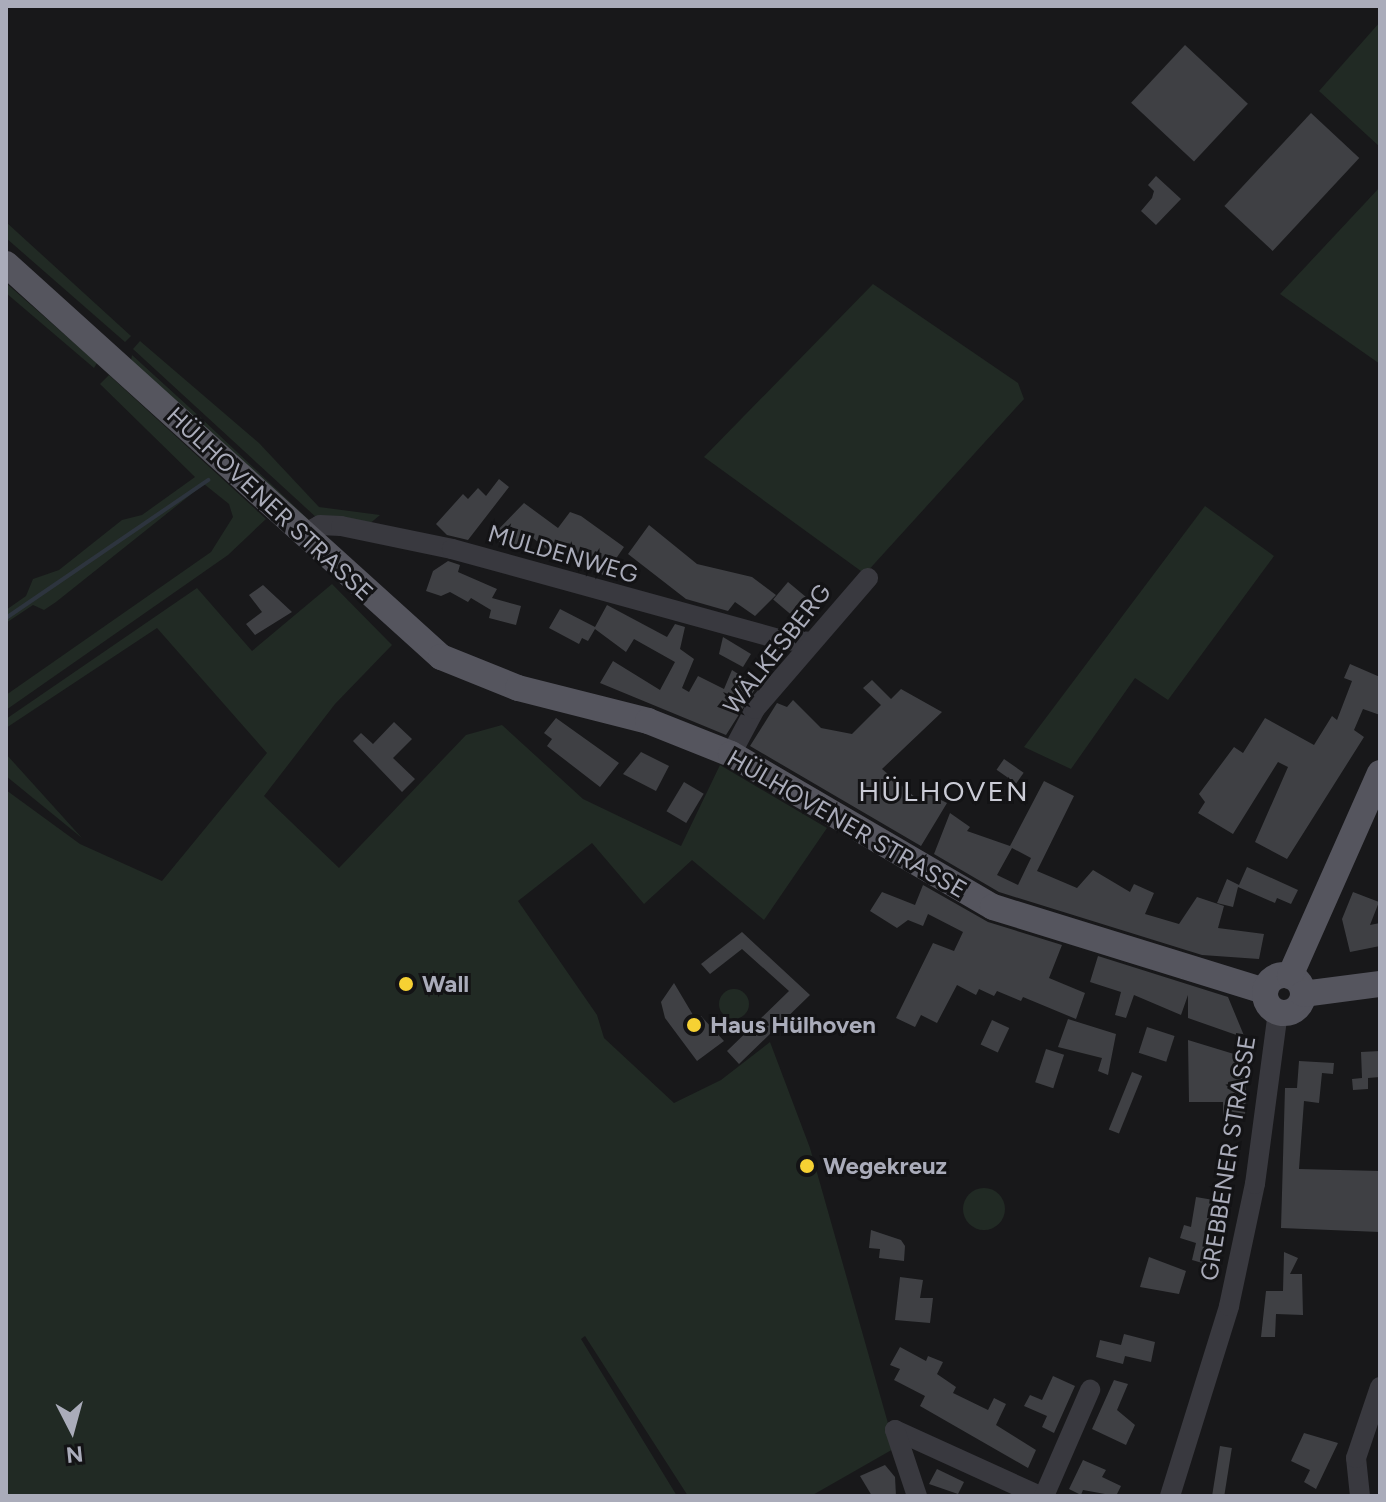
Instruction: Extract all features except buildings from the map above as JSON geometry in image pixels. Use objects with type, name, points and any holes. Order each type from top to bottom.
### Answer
[{"type":"main road","name":"HÜLHOVENER STRASSE","points":[[6,264],[407,631],[453,663],[518,688],[648,721],[731,754],[993,907],[1272,1002]]},
{"type":"main road","points":[[1272,1002],[1295,1010],[1297,985],[1380,773]]},
{"type":"main road","points":[[1297,985],[1380,984]]},
{"type":"street","name":"MULDENWEG","points":[[304,534],[320,525],[341,526],[452,549],[783,640],[809,642]]},
{"type":"street","name":"WÄLKESBERG","points":[[731,754],[755,709],[809,642],[868,578]]},
{"type":"street","name":"GREBBENER STRASSE","points":[[1170,1496],[1229,1306],[1255,1184],[1272,1002]]},
{"type":"street","points":[[1360,1496],[1356,1458],[1380,1387]]},
{"type":"street","points":[[917,1496],[895,1430],[1042,1496],[1090,1390]]},
{"type":"shaded area","points":[[1380,22],[1380,147],[1319,91]]},
{"type":"shaded area","points":[[1380,187],[1380,364],[1280,294]]},
{"type":"shaded area","points":[[6,222],[131,336],[125,342],[6,238]]},
{"type":"shaded area","points":[[6,283],[97,363],[94,368],[6,293]]},
{"type":"shaded area","points":[[873,284],[1018,383],[1024,399],[865,574],[704,457]]},
{"type":"shaded area","points":[[140,341],[259,443],[319,507],[380,515],[368,525],[318,519],[133,349]]},
{"type":"shaded area","points":[[132,355],[310,521],[302,520],[131,361]]},
{"type":"shaded area","points":[[109,375],[266,519],[228,555],[6,710],[6,695],[211,552],[233,517],[229,504],[204,484],[56,602],[44,610],[33,605],[6,623],[6,610],[26,596],[33,579],[59,570],[122,520],[142,515],[195,477],[100,384]]},
{"type":"shaded area","points":[[1205,506],[1274,556],[1168,700],[1135,678],[1071,769],[1024,747]]},
{"type":"shaded area","points":[[332,584],[392,645],[335,704],[264,796],[339,868],[466,735],[502,725],[583,799],[681,846],[720,765],[827,828],[764,920],[692,860],[644,904],[592,843],[518,901],[597,1015],[604,1038],[674,1103],[721,1080],[770,1042],[810,1148],[895,1448],[811,1496],[688,1496],[585,1336],[581,1339],[677,1496],[6,1496],[6,790],[80,844],[162,881],[267,753],[157,628],[6,728],[6,719],[197,588],[252,651]]},
{"type":"shaded area","points":[[6,754],[82,838],[6,776]]},
{"type":"shaded area","points":[[734,989],[745,993],[749,1004],[745,1015],[734,1019],[723,1015],[719,1004],[723,993]]},
{"type":"shaded area","points":[[984,1188],[999,1194],[1005,1209],[999,1224],[984,1230],[969,1224],[963,1209],[969,1194]]},
{"type":"waterway","points":[[6,618],[208,480]]},
{"type":"place","name":"Wall","points":[[406,984]]},
{"type":"place","name":"Haus Hülhoven","points":[[694,1025]]},
{"type":"place","name":"Wegekreuz","points":[[807,1166]]},
{"type":"district","name":"HÜLHOVEN","points":[[944,791]]}]
